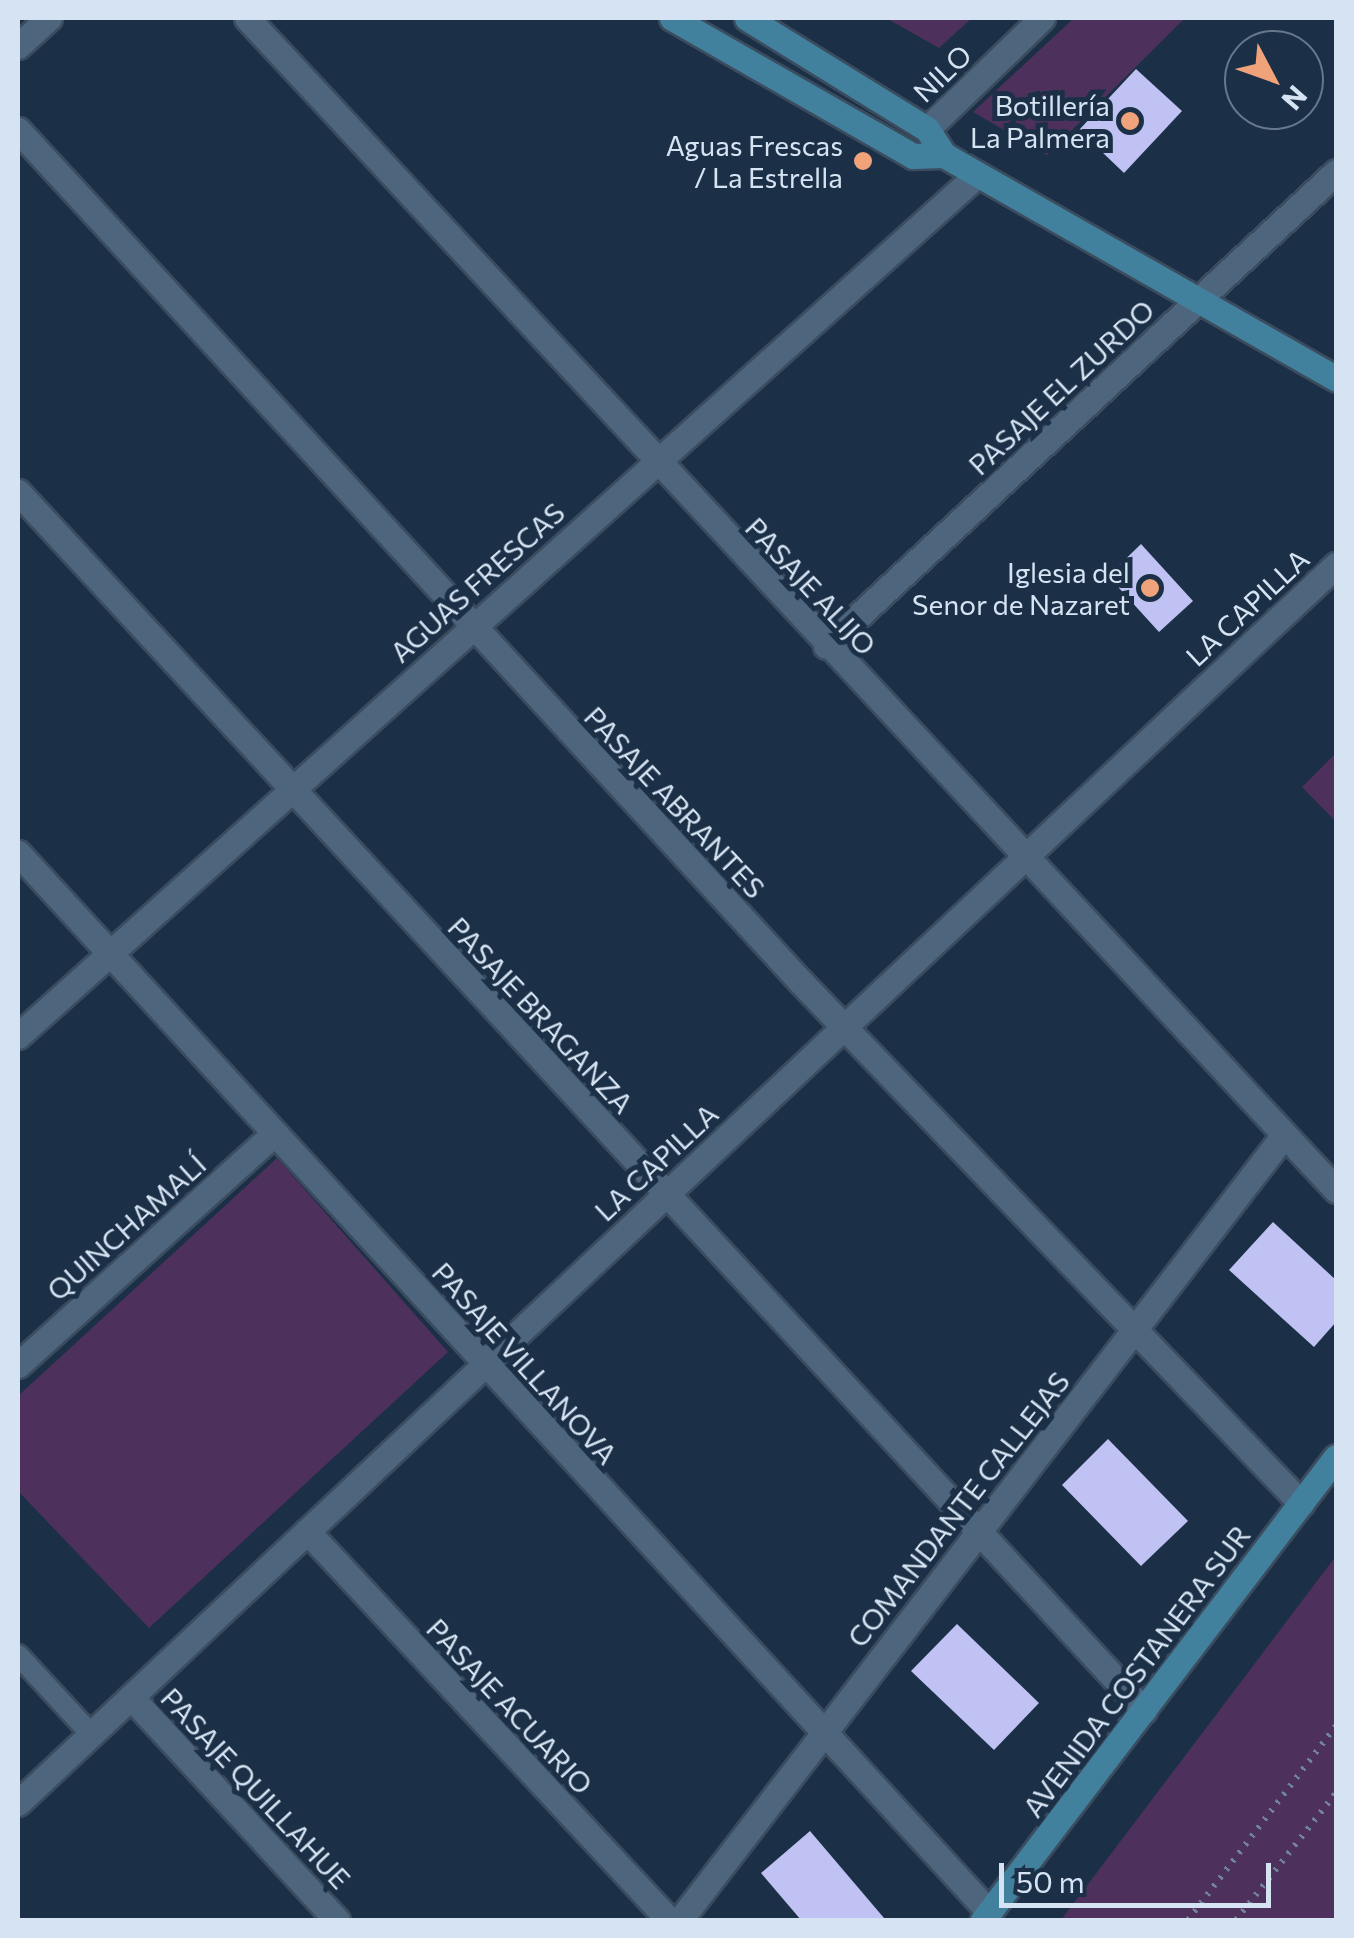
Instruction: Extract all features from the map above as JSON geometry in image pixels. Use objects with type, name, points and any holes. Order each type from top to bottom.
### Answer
[{"type":"main road","points":[[672,18],[913,156],[944,155]]},
{"type":"main road","points":[[747,18],[927,129],[944,155],[1336,379]]},
{"type":"main road","name":"AVENIDA COSTANERA SUR","points":[[986,1916],[1336,1457]]},
{"type":"street","name":"PASAJE ALIJO","points":[[247,18],[1022,860],[1336,1190]]},
{"type":"street","name":"NILO","points":[[927,129],[1042,18]]},
{"type":"street","points":[[18,46],[44,19]]},
{"type":"street","name":"PASAJE ABRANTES","points":[[18,130],[472,628],[844,1027],[1132,1332],[1301,1503]]},
{"type":"street","name":"PASAJE EL ZURDO","points":[[826,646],[1336,172]]},
{"type":"street","name":"AGUAS FRESCAS","points":[[18,1036],[977,174]]},
{"type":"street","name":"PASAJE BRAGANZA","points":[[18,492],[1144,1710]]},
{"type":"street","name":"LA CAPILLA","points":[[18,1803],[1336,564]]},
{"type":"street","name":"PASAJE VILLANOVA","points":[[18,853],[824,1733],[986,1916]]},
{"type":"street","name":"QUINCHAMALÍ","points":[[18,1366],[274,1134]]},
{"type":"street","name":"COMANDANTE CALLEJAS","points":[[680,1920],[1284,1135]]},
{"type":"street","name":"PASAJE ACUARIO","points":[[307,1531],[670,1920]]},
{"type":"street","name":"PASAJE QUILLAHUE","points":[[131,1696],[337,1920]]},
{"type":"lane","points":[[18,1655],[91,1734]]},
{"type":"path","points":[[1188,1920],[1336,1726]]},
{"type":"path","points":[[1236,1920],[1336,1793]]},
{"type":"shaded area","points":[[886,18],[972,18],[939,48]]},
{"type":"shaded area","points":[[1074,18],[1185,18],[1047,155],[973,112]]},
{"type":"shaded area","points":[[1336,753],[1336,822],[1302,787]]},
{"type":"shaded area","points":[[277,1158],[448,1352],[149,1628],[18,1491],[18,1396]]},
{"type":"shaded area","points":[[1336,1556],[1336,1920],[1061,1920]]},
{"type":"building","name":"Botillería La Palmera","points":[[1136,69],[1182,111],[1124,173],[1079,130]]},
{"type":"building","name":"Iglesia del Senor de Nazaret","points":[[1141,544],[1193,601],[1159,632],[1108,576]]},
{"type":"building","points":[[1273,1222],[1336,1280],[1336,1322],[1314,1347],[1229,1270]]},
{"type":"building","points":[[1108,1439],[1188,1521],[1141,1566],[1062,1485]]},
{"type":"building","points":[[957,1624],[1039,1703],[994,1750],[911,1671]]},
{"type":"building","points":[[810,1831],[884,1918],[801,1920],[761,1873]]},
{"type":"place","name":"Botillería La Palmera","points":[[1130,121]]},
{"type":"place","name":"Aguas Frescas / La Estrella","points":[[863,161]]},
{"type":"place","name":"Iglesia del Senor de Nazaret","points":[[1150,588]]}]
